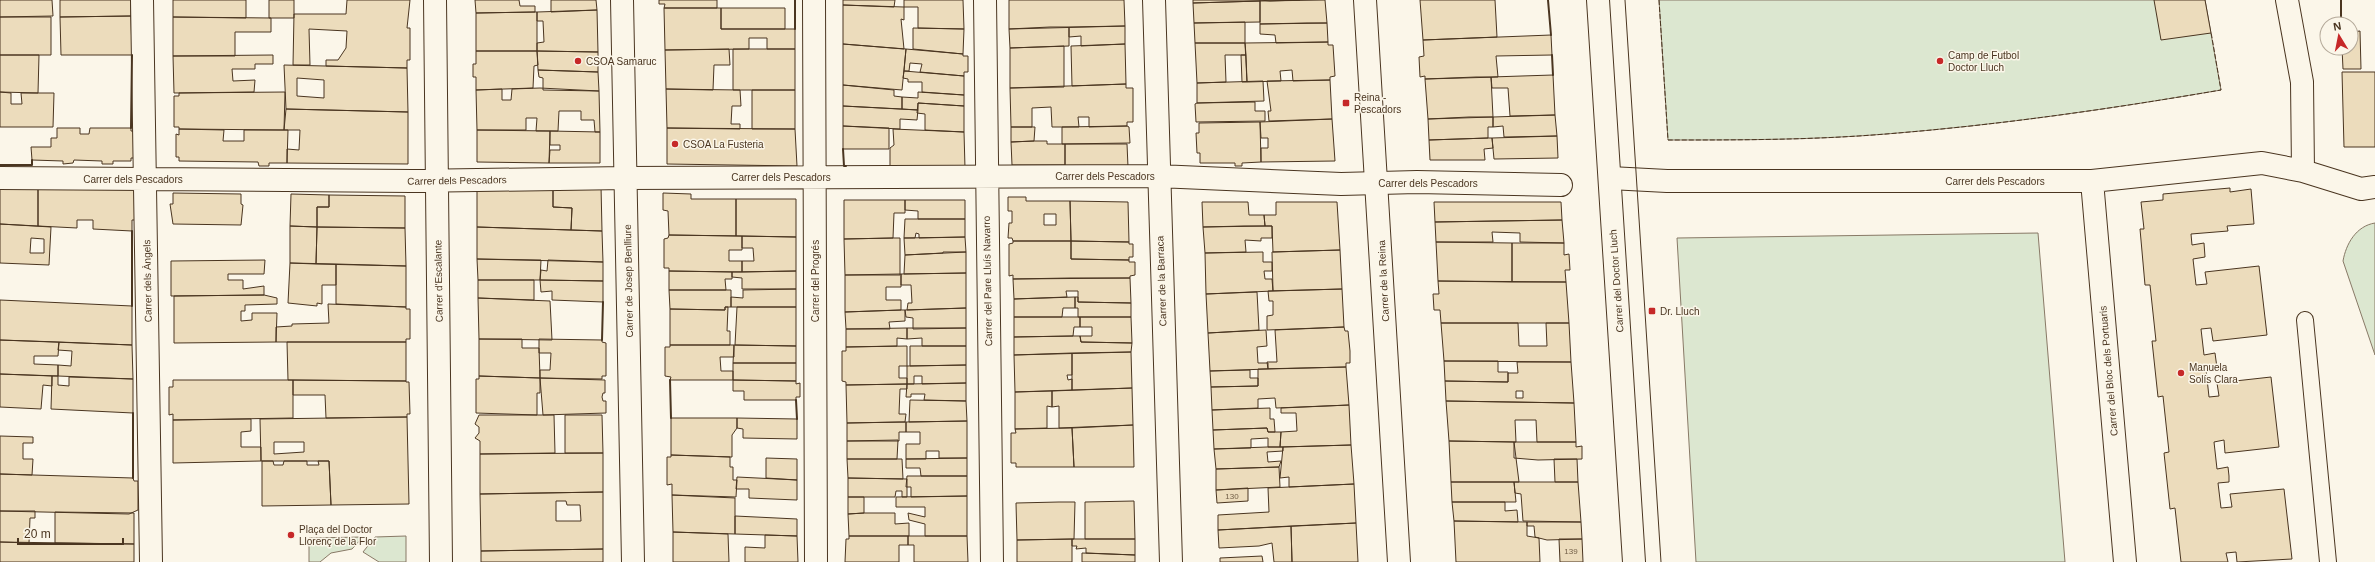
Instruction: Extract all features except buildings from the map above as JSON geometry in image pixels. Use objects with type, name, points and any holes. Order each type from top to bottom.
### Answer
[{"type":"street","name":"Carrer dels Àngels","points":[[142,0],[151,562]]},
{"type":"street","name":"Carrer d'Escalante","points":[[435,0],[441,562]]},
{"type":"street","name":"Carrer de Josep Benlliure","points":[[622,0],[634,562]]},
{"type":"street","name":"Carrer del Progrés","points":[[814,0],[816,562]]},
{"type":"street","name":"Carrer del Pare Lluís Navarro","points":[[985,0],[992,562]]},
{"type":"street","name":"Carrer de la Barraca","points":[[1154,0],[1170,562]]},
{"type":"street","name":"Carrer de la Reina","points":[[1365,0],[1399,562]]},
{"type":"street","name":"Carrer del Doctor Lluch","points":[[1598,0],[1634,562]]},
{"type":"street","points":[[2287,0],[2302,82],[2303,171]]},
{"type":"street","name":"Carrer dels Pescadors","points":[[1610,178],[1667,181],[2092,181],[2262,163],[2303,171],[2361,189],[2375,187]]},
{"type":"street","name":"Carrer dels Pescadors","points":[[0,178],[437,181],[625,178],[1158,176],[1341,184],[1561,185]]},
{"type":"street","name":"Carrer del Bloc dels Portuaris","points":[[2092,181],[2125,562]]},
{"type":"lane","points":[[2305,320],[2328,562]]},
{"type":"green space","name":"Camp de Futbol Doctor Lluch","points":[[1659,0],[2205,0],[2221,90],[2054,116],[1928,130],[1804,139],[1668,140]]},
{"type":"green space","points":[[2375,223],[2375,355],[2343,261],[2349,242],[2357,232],[2368,225]]},
{"type":"green space","points":[[2038,233],[2065,562],[1696,562],[1677,238]]},
{"type":"green space","points":[[406,536],[406,562],[379,562],[363,552],[375,537]]},
{"type":"green space","points":[[363,537],[352,549],[331,553],[320,562],[309,562],[309,538]]},
{"type":"tram line","points":[[1625,0],[1661,562]]},
{"type":"fence","points":[[1659,0],[1668,140],[1804,139],[1928,130],[2054,116],[2221,90],[2211,32]]},
{"type":"wall","points":[[795,0],[795,29]]},
{"type":"wall","points":[[1548,0],[1551,35]]},
{"type":"wall","points":[[2341,0],[2341,16]]},
{"type":"wall","points":[[131,128],[132,55]]},
{"type":"wall","points":[[1552,55],[1553,75]]},
{"type":"wall","points":[[843,149],[844,166],[846,166]]},
{"type":"wall","points":[[0,165],[32,165],[32,160]]},
{"type":"wall","points":[[132,231],[132,306]]},
{"type":"wall","points":[[602,340],[603,302]]},
{"type":"wall","points":[[670,380],[671,418]]},
{"type":"wall","points":[[796,400],[797,419]]},
{"type":"wall","points":[[133,413],[133,478]]},
{"type":"place","name":"CSOA Samaruc","points":[[578,61]]},
{"type":"place","name":"Camp de Futbol Doctor Lluch","points":[[1940,61]]},
{"type":"place","name":"Reina - Pescadors","points":[[1346,103]]},
{"type":"place","name":"CSOA La Fusteria","points":[[675,144]]},
{"type":"place","name":"Dr. Lluch","points":[[1652,311]]},
{"type":"place","name":"Manuela Solís Clara","points":[[2181,373]]},
{"type":"place","name":"Plaça del Doctor Llorenç de la Flor","points":[[291,535]]}]
